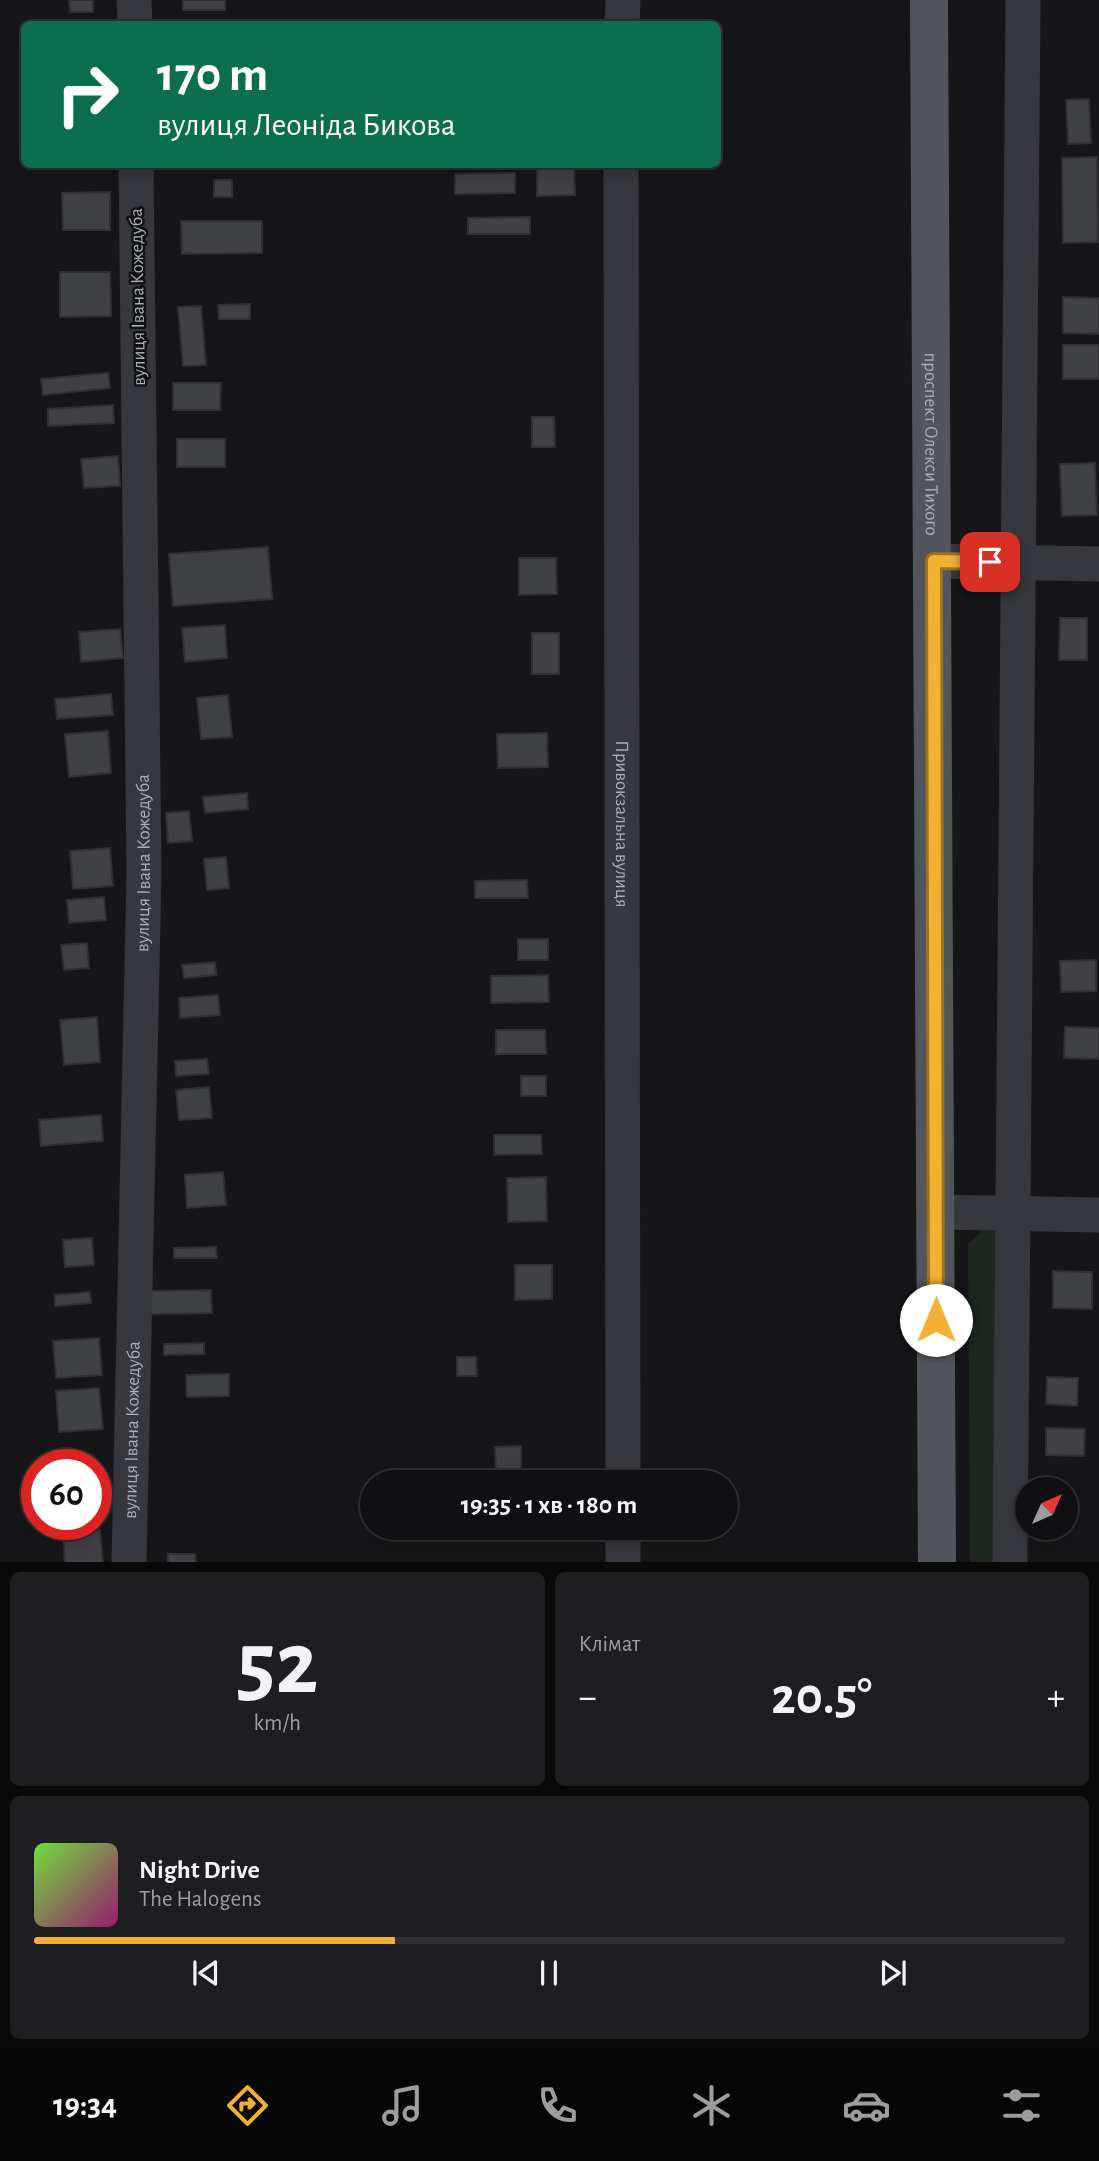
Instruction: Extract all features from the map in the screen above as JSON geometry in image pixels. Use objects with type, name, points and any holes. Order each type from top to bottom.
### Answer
[{"type":"main road","name":"проспект Олекси Тихого","points":[[929,0],[934,561],[937,1562]]},
{"type":"street","points":[[134,0],[135,21]]},
{"type":"street","points":[[622,21],[623,0]]},
{"type":"street","points":[[1010,1562],[1023,0]]},
{"type":"street","name":"вулиця Івана Кожедуба","points":[[129,1562],[144,873],[136,168]]},
{"type":"street","name":"Привокзальна вулиця","points":[[621,168],[623,1470]]},
{"type":"street","points":[[934,561],[1099,564]]},
{"type":"street","points":[[936,1212],[1099,1215]]},
{"type":"street","points":[[623,1540],[623,1562]]},
{"type":"shaded area","points":[[982,1231],[1003,1234],[1003,1562],[970,1562],[968,1244]]},
{"type":"building","points":[[69,0],[93,0],[93,12],[70,12]]},
{"type":"building","points":[[183,0],[225,0],[225,10],[183,10]]},
{"type":"building","points":[[1089,99],[1091,143],[1068,144],[1066,100]]},
{"type":"building","points":[[1097,157],[1098,242],[1063,243],[1062,158]]},
{"type":"building","points":[[537,168],[574,168],[575,195],[537,196]]},
{"type":"building","points":[[515,173],[515,193],[455,194],[455,174]]},
{"type":"building","points":[[214,180],[232,180],[232,197],[214,197]]},
{"type":"building","points":[[110,192],[110,230],[63,230],[62,193]]},
{"type":"building","points":[[530,217],[530,234],[468,234],[468,218]]},
{"type":"building","points":[[181,221],[262,221],[262,253],[182,254]]},
{"type":"building","points":[[60,272],[110,272],[111,316],[60,317]]},
{"type":"building","points":[[1063,297],[1099,298],[1099,334],[1063,333]]},
{"type":"building","points":[[250,304],[250,319],[219,319],[218,305]]},
{"type":"building","points":[[201,306],[206,365],[183,366],[178,307]]},
{"type":"building","points":[[1063,345],[1099,345],[1099,379],[1063,379]]},
{"type":"building","points":[[108,373],[110,388],[43,395],[41,379]]},
{"type":"building","points":[[173,383],[221,383],[220,410],[173,410]]},
{"type":"building","points":[[113,405],[114,423],[48,426],[48,409]]},
{"type":"building","points":[[532,417],[554,417],[555,447],[532,447]]},
{"type":"building","points":[[177,439],[225,439],[225,467],[177,467]]},
{"type":"building","points":[[118,456],[120,486],[84,488],[81,459]]},
{"type":"building","points":[[1095,463],[1097,515],[1062,516],[1060,464]]},
{"type":"building","points":[[268,547],[272,599],[173,606],[169,554]]},
{"type":"building","points":[[519,558],[556,558],[557,594],[519,595]]},
{"type":"building","points":[[1060,618],[1087,618],[1087,660],[1059,660]]},
{"type":"building","points":[[225,625],[227,658],[185,662],[182,628]]},
{"type":"building","points":[[120,629],[123,658],[81,662],[79,632]]},
{"type":"building","points":[[532,633],[559,633],[559,674],[532,674]]},
{"type":"building","points":[[111,694],[113,715],[57,719],[55,699]]},
{"type":"building","points":[[228,695],[232,737],[201,739],[197,698]]},
{"type":"building","points":[[108,731],[111,773],[69,777],[65,734]]},
{"type":"building","points":[[547,733],[548,767],[498,768],[497,734]]},
{"type":"building","points":[[247,793],[248,809],[205,813],[203,797]]},
{"type":"building","points":[[189,811],[192,841],[168,843],[166,813]]},
{"type":"building","points":[[110,848],[113,886],[73,889],[70,851]]},
{"type":"building","points":[[226,857],[229,888],[207,890],[204,859]]},
{"type":"building","points":[[527,880],[528,898],[475,898],[475,881]]},
{"type":"building","points":[[104,897],[106,920],[69,923],[67,900]]},
{"type":"building","points":[[518,939],[548,939],[548,960],[518,960]]},
{"type":"building","points":[[87,943],[89,968],[64,970],[61,945]]},
{"type":"building","points":[[1096,960],[1096,991],[1061,992],[1060,961]]},
{"type":"building","points":[[215,962],[216,975],[184,978],[182,965]]},
{"type":"building","points":[[548,975],[549,1002],[491,1003],[491,976]]},
{"type":"building","points":[[218,995],[220,1015],[180,1018],[179,998]]},
{"type":"building","points":[[97,1017],[100,1062],[64,1065],[60,1020]]},
{"type":"building","points":[[1065,1027],[1099,1028],[1099,1059],[1064,1058]]},
{"type":"building","points":[[496,1030],[545,1030],[546,1054],[496,1054]]},
{"type":"building","points":[[207,1059],[209,1074],[176,1076],[175,1061]]},
{"type":"building","points":[[521,1076],[546,1076],[546,1096],[521,1096]]},
{"type":"building","points":[[209,1087],[212,1118],[179,1120],[176,1090]]},
{"type":"building","points":[[101,1115],[103,1141],[41,1146],[39,1120]]},
{"type":"building","points":[[494,1135],[541,1135],[542,1154],[494,1155]]},
{"type":"building","points":[[223,1172],[226,1205],[187,1208],[185,1175]]},
{"type":"building","points":[[546,1177],[547,1221],[508,1222],[507,1178]]},
{"type":"building","points":[[92,1238],[94,1265],[65,1267],[63,1240]]},
{"type":"building","points":[[216,1247],[217,1258],[174,1258],[174,1248]]},
{"type":"building","points":[[515,1265],[552,1265],[552,1299],[515,1300]]},
{"type":"building","points":[[1053,1271],[1092,1272],[1092,1309],[1053,1308]]},
{"type":"building","points":[[211,1290],[212,1313],[151,1314],[151,1291]]},
{"type":"building","points":[[90,1292],[91,1303],[55,1306],[55,1295]]},
{"type":"building","points":[[99,1338],[102,1375],[56,1378],[53,1341]]},
{"type":"building","points":[[204,1343],[204,1354],[164,1355],[164,1344]]},
{"type":"building","points":[[457,1357],[476,1357],[477,1376],[457,1376]]},
{"type":"building","points":[[229,1374],[229,1396],[187,1397],[186,1375]]},
{"type":"building","points":[[1047,1377],[1078,1378],[1077,1406],[1046,1404]]},
{"type":"building","points":[[99,1388],[103,1429],[59,1432],[56,1391]]},
{"type":"building","points":[[1046,1428],[1085,1429],[1084,1456],[1046,1455]]},
{"type":"building","points":[[521,1446],[521,1470],[496,1470],[495,1447]]},
{"type":"building","points":[[63,1540],[101,1540],[103,1562],[65,1562]]},
{"type":"building","points":[[168,1554],[195,1554],[196,1562],[168,1562]]},
{"type":"route","points":[[936,1320],[934,561],[990,562]]}]
